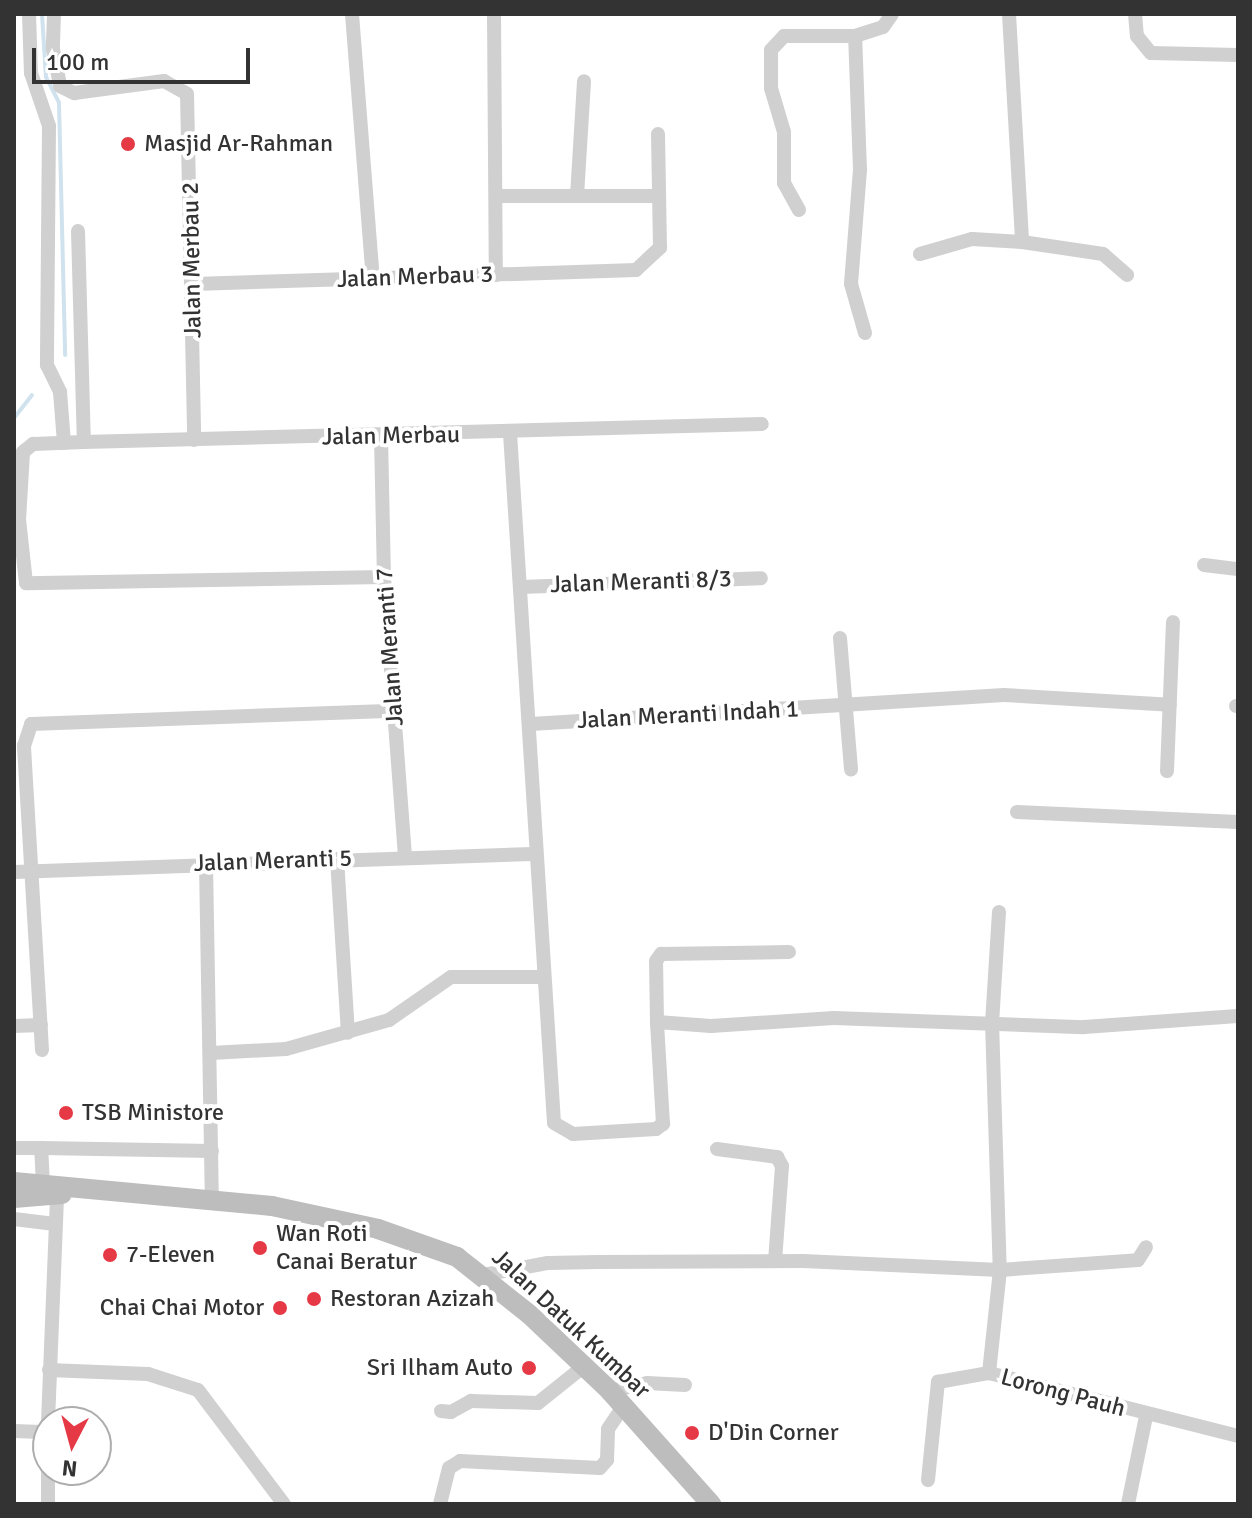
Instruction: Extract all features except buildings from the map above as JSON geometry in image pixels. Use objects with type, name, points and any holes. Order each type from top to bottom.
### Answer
[{"type":"main road","name":"Jalan Datuk Kumbar","points":[[14,1182],[50,1190],[212,1197],[378,1229],[457,1257],[483,1275],[617,1398],[711,1504]]},
{"type":"main road","name":"Jalan Datuk Kumbar","points":[[14,1198],[50,1190]]},
{"type":"street","points":[[29,14],[31,73],[49,126],[47,365],[60,392],[64,443]]},
{"type":"street","name":"Jalan Merbau 2","points":[[54,14],[53,49],[60,86],[74,93],[164,81],[176,84],[187,94],[194,284],[194,440]]},
{"type":"street","points":[[352,14],[373,278]]},
{"type":"street","points":[[494,14],[496,275]]},
{"type":"street","points":[[799,210],[784,183],[784,132],[771,88],[771,50],[784,36],[855,36],[883,27],[892,14]]},
{"type":"street","points":[[1009,14],[1022,242]]},
{"type":"street","points":[[1135,14],[1137,36],[1151,53],[1238,55]]},
{"type":"street","points":[[855,36],[860,170],[851,284],[865,333]]},
{"type":"street","points":[[577,196],[584,81]]},
{"type":"street","points":[[496,196],[659,196],[658,134]]},
{"type":"street","name":"Jalan Merbau 3","points":[[194,284],[636,270],[660,248],[659,196]]},
{"type":"street","points":[[78,231],[84,442]]},
{"type":"street","points":[[920,254],[972,239],[1022,242],[1091,250],[1113,259],[1127,275]]},
{"type":"street","name":"Jalan Merbau","points":[[384,577],[26,583],[19,520],[23,452],[33,444],[84,442],[762,424]]},
{"type":"street","points":[[510,433],[531,724],[533,854],[554,1123],[565,1134],[661,1127],[656,961],[661,954],[789,952]]},
{"type":"street","name":"Jalan Meranti 7","points":[[381,436],[384,577],[405,857]]},
{"type":"street","points":[[1204,565],[1238,569]]},
{"type":"street","name":"Jalan Meranti 8/3","points":[[521,587],[761,578]]},
{"type":"street","points":[[1167,771],[1173,622]]},
{"type":"street","points":[[840,638],[851,770]]},
{"type":"street","name":"Jalan Meranti Indah 1","points":[[531,724],[1004,695],[1170,705]]},
{"type":"street","points":[[42,1050],[24,740],[37,721],[394,711]]},
{"type":"street","points":[[1017,812],[1238,822]]},
{"type":"street","name":"Jalan Meranti 5","points":[[14,872],[533,854]]},
{"type":"street","points":[[337,859],[348,1033]]},
{"type":"street","points":[[206,864],[212,1197]]},
{"type":"street","name":"Lorong Pauh","points":[[999,912],[992,1022],[1000,1270],[989,1373],[1146,1416],[1238,1436]]},
{"type":"street","points":[[211,1053],[286,1049],[348,1033],[403,1014],[451,977],[542,977]]},
{"type":"street","points":[[657,1022],[711,1026],[834,1018],[1084,1027],[1238,1016]]},
{"type":"street","points":[[14,1026],[41,1025]]},
{"type":"street","points":[[14,1148],[212,1151]]},
{"type":"street","points":[[41,1148],[55,1224],[48,1406]]},
{"type":"street","points":[[717,1149],[777,1157],[782,1166],[775,1261]]},
{"type":"street","points":[[14,1219],[55,1224]]},
{"type":"street","points":[[483,1275],[548,1263],[775,1261],[1000,1270],[1138,1260],[1146,1247]]},
{"type":"street","points":[[441,1411],[451,1412],[471,1401],[538,1403],[583,1367]]},
{"type":"street","points":[[49,1370],[148,1374],[198,1390],[284,1504]]},
{"type":"street","points":[[928,1480],[938,1382],[989,1373]]},
{"type":"street","points":[[440,1504],[449,1468],[460,1461],[600,1468],[607,1460],[608,1429],[617,1398],[647,1383],[685,1385]]},
{"type":"street","points":[[1128,1504],[1146,1416]]},
{"type":"waterway","points":[[42,14],[46,77],[59,103],[65,355]]},
{"type":"waterway","points":[[14,418],[32,395]]},
{"type":"place","name":"Masjid Ar-Rahman","points":[[128,144]]},
{"type":"place","name":"TSB Ministore","points":[[66,1113]]},
{"type":"place","name":"Wan Roti Canai Beratur","points":[[260,1248]]},
{"type":"place","name":"7-Eleven","points":[[110,1255]]},
{"type":"place","name":"Restoran Azizah","points":[[314,1299]]},
{"type":"place","name":"Chai Chai Motor","points":[[280,1308]]},
{"type":"place","name":"Sri Ilham Auto","points":[[529,1368]]},
{"type":"place","name":"D'Din Corner","points":[[692,1433]]}]
